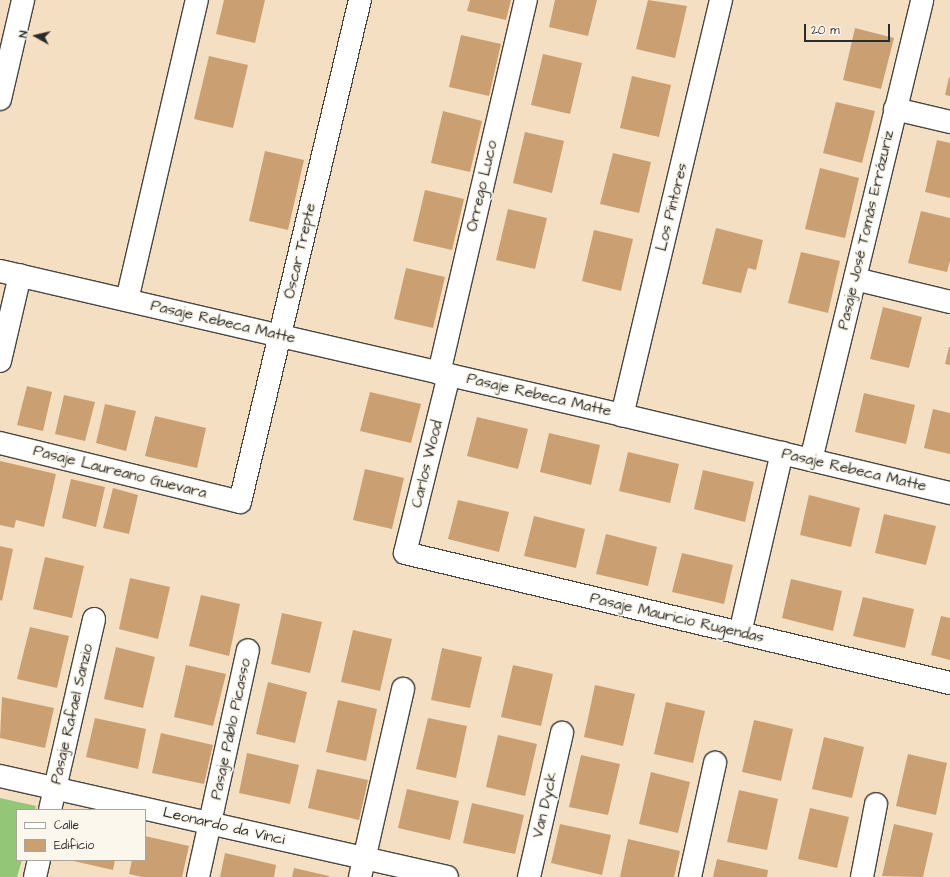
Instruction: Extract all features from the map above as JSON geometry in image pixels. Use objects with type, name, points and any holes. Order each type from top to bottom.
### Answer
[{"type":"street","points":[[0,100],[23,0]]},
{"type":"street","points":[[127,300],[197,0]]},
{"type":"street","name":"Óscar Trepte","points":[[240,502],[360,0]]},
{"type":"street","name":"Orrego Luco","points":[[444,374],[526,0]]},
{"type":"street","name":"Los Pintores","points":[[622,415],[721,0]]},
{"type":"street","name":"Pasaje José Tomás Errázuriz","points":[[811,460],[922,0]]},
{"type":"street","points":[[896,109],[950,122]]},
{"type":"street","points":[[0,361],[10,273]]},
{"type":"street","name":"Pasaje Rebeca Matte","points":[[10,273],[622,415],[950,493]]},
{"type":"street","points":[[855,279],[950,302]]},
{"type":"street","name":"Carlos Wood","points":[[405,553],[444,374]]},
{"type":"street","name":"Pasaje Laureano Guevara","points":[[0,443],[240,502]]},
{"type":"street","points":[[740,633],[782,453]]},
{"type":"street","name":"Pasaje Mauricio Rugendas","points":[[405,553],[950,682]]},
{"type":"street","name":"Pasaje Rafael Sanzio","points":[[50,809],[94,619]]},
{"type":"street","name":"Pasaje Pablo Picasso","points":[[198,877],[248,650]]},
{"type":"street","points":[[362,868],[403,689]]},
{"type":"street","name":"Van Dyck","points":[[529,877],[562,733]]},
{"type":"street","points":[[690,877],[716,763]]},
{"type":"street","name":"Leonardo da Vinci","points":[[0,776],[210,823],[362,868],[447,877]]},
{"type":"street","points":[[862,877],[876,804]]},
{"type":"street","points":[[35,877],[38,861]]},
{"type":"green space","points":[[0,798],[36,806],[35,809],[16,809],[16,861],[22,861],[17,877],[0,877]]},
{"type":"building","points":[[224,0],[265,0],[255,43],[216,34]]},
{"type":"building","points":[[470,0],[511,0],[506,20],[467,11]]},
{"type":"building","points":[[555,0],[597,0],[588,36],[549,27]]},
{"type":"building","points":[[648,0],[687,6],[675,58],[636,49]]},
{"type":"building","points":[[855,28],[894,38],[881,89],[843,80]]},
{"type":"building","points":[[461,35],[501,44],[489,96],[449,87]]},
{"type":"building","points":[[543,54],[582,63],[570,114],[531,105]]},
{"type":"building","points":[[209,56],[248,65],[233,128],[194,119]]},
{"type":"building","points":[[632,76],[671,85],[659,137],[620,128]]},
{"type":"building","points":[[949,77],[950,78],[950,96],[945,95]]},
{"type":"building","points":[[836,102],[875,111],[862,163],[823,153]]},
{"type":"building","points":[[443,111],[482,121],[470,172],[431,163]]},
{"type":"building","points":[[525,132],[564,141],[552,193],[513,183]]},
{"type":"building","points":[[937,140],[950,143],[950,198],[925,192]]},
{"type":"building","points":[[265,151],[304,160],[288,230],[249,221]]},
{"type":"building","points":[[613,153],[651,162],[639,213],[600,204]]},
{"type":"building","points":[[820,168],[859,178],[845,238],[805,229]]},
{"type":"building","points":[[425,190],[464,199],[452,250],[413,241]]},
{"type":"building","points":[[508,209],[547,218],[535,269],[496,260]]},
{"type":"building","points":[[921,211],[950,218],[950,261],[947,272],[908,263]]},
{"type":"building","points":[[716,228],[763,240],[756,270],[748,268],[741,293],[702,284]]},
{"type":"building","points":[[594,230],[633,239],[621,291],[582,281]]},
{"type":"building","points":[[801,252],[840,261],[828,313],[788,303]]},
{"type":"building","points":[[406,268],[445,277],[433,328],[394,319]]},
{"type":"building","points":[[883,307],[922,317],[909,368],[870,359]]},
{"type":"building","points":[[950,347],[950,365],[945,364]]},
{"type":"building","points":[[27,386],[52,392],[43,431],[17,425]]},
{"type":"building","points":[[370,392],[421,404],[411,443],[360,431]]},
{"type":"building","points":[[864,393],[915,405],[906,444],[855,432]]},
{"type":"building","points":[[64,395],[95,402],[85,441],[55,434]]},
{"type":"building","points":[[105,404],[136,411],[126,451],[96,443]]},
{"type":"building","points":[[933,409],[950,413],[950,454],[924,448]]},
{"type":"building","points":[[155,416],[206,428],[197,468],[145,456]]},
{"type":"building","points":[[477,417],[528,429],[518,469],[467,456]]},
{"type":"building","points":[[549,433],[600,445],[591,485],[540,472]]},
{"type":"building","points":[[628,452],[679,464],[670,503],[619,491]]},
{"type":"building","points":[[0,461],[56,474],[44,527],[16,520],[14,528],[0,525]]},
{"type":"building","points":[[365,469],[404,478],[392,529],[353,520]]},
{"type":"building","points":[[703,470],[754,482],[745,522],[694,509]]},
{"type":"building","points":[[71,479],[105,487],[96,527],[62,518]]},
{"type":"building","points":[[113,488],[138,495],[129,534],[103,528]]},
{"type":"building","points":[[809,495],[860,508],[851,547],[800,535]]},
{"type":"building","points":[[458,500],[509,512],[499,552],[448,539]]},
{"type":"building","points":[[884,514],[936,526],[926,565],[875,553]]},
{"type":"building","points":[[534,516],[585,529],[576,568],[524,556]]},
{"type":"building","points":[[606,534],[657,547],[648,586],[596,574]]},
{"type":"building","points":[[0,546],[13,549],[2,601],[0,600]]},
{"type":"building","points":[[682,553],[733,565],[724,604],[672,592]]},
{"type":"building","points":[[45,557],[84,566],[72,618],[33,609]]},
{"type":"building","points":[[130,578],[170,587],[158,639],[119,629]]},
{"type":"building","points":[[791,579],[842,591],[833,631],[782,618]]},
{"type":"building","points":[[201,595],[240,604],[229,656],[189,646]]},
{"type":"building","points":[[863,597],[914,609],[905,648],[853,636]]},
{"type":"building","points":[[282,613],[322,622],[310,673],[271,664]]},
{"type":"building","points":[[941,616],[950,618],[950,660],[931,655]]},
{"type":"building","points":[[30,627],[69,636],[57,688],[17,679]]},
{"type":"building","points":[[353,630],[392,639],[380,691],[341,682]]},
{"type":"building","points":[[116,647],[155,657],[143,708],[104,699]]},
{"type":"building","points":[[442,648],[482,657],[470,708],[431,700]]},
{"type":"building","points":[[186,665],[226,674],[213,726],[174,717]]},
{"type":"building","points":[[513,665],[553,674],[541,726],[501,717]]},
{"type":"building","points":[[268,682],[307,692],[295,743],[256,734]]},
{"type":"building","points":[[595,685],[635,694],[623,746],[584,737]]},
{"type":"building","points":[[2,697],[54,708],[45,748],[0,738]]},
{"type":"building","points":[[338,700],[377,709],[366,761],[326,752]]},
{"type":"building","points":[[666,702],[705,711],[693,763],[654,754]]},
{"type":"building","points":[[95,718],[146,729],[138,769],[86,757]]},
{"type":"building","points":[[428,718],[467,726],[456,778],[416,769]]},
{"type":"building","points":[[754,720],[793,729],[781,781],[742,772]]},
{"type":"building","points":[[161,733],[213,745],[204,784],[152,773]]},
{"type":"building","points":[[498,735],[537,744],[525,796],[486,787]]},
{"type":"building","points":[[824,737],[864,747],[852,798],[812,789]]},
{"type":"building","points":[[247,753],[299,765],[290,804],[239,793]]},
{"type":"building","points":[[908,754],[947,763],[936,815],[896,806]]},
{"type":"building","points":[[581,755],[620,764],[608,815],[569,807]]},
{"type":"building","points":[[317,769],[368,780],[359,820],[308,808]]},
{"type":"building","points":[[651,772],[690,782],[678,833],[639,824]]},
{"type":"building","points":[[407,789],[459,801],[450,840],[398,828]]},
{"type":"building","points":[[739,790],[778,799],[767,850],[727,842]]},
{"type":"building","points":[[472,803],[524,815],[515,854],[463,843]]},
{"type":"building","points":[[810,808],[849,817],[837,868],[798,859]]},
{"type":"building","points":[[560,824],[611,835],[602,875],[551,863]]},
{"type":"building","points":[[894,824],[933,833],[923,877],[882,876]]},
{"type":"building","points":[[146,836],[189,846],[182,877],[142,877],[129,874],[132,861],[146,861]]},
{"type":"building","points":[[628,839],[680,851],[674,877],[620,877]]},
{"type":"building","points":[[225,853],[276,865],[274,877],[220,877]]},
{"type":"building","points":[[717,859],[768,870],[767,877],[713,877]]},
{"type":"building","points":[[73,861],[115,861],[113,870]]},
{"type":"building","points":[[294,868],[329,876],[329,877],[292,877]]}]
